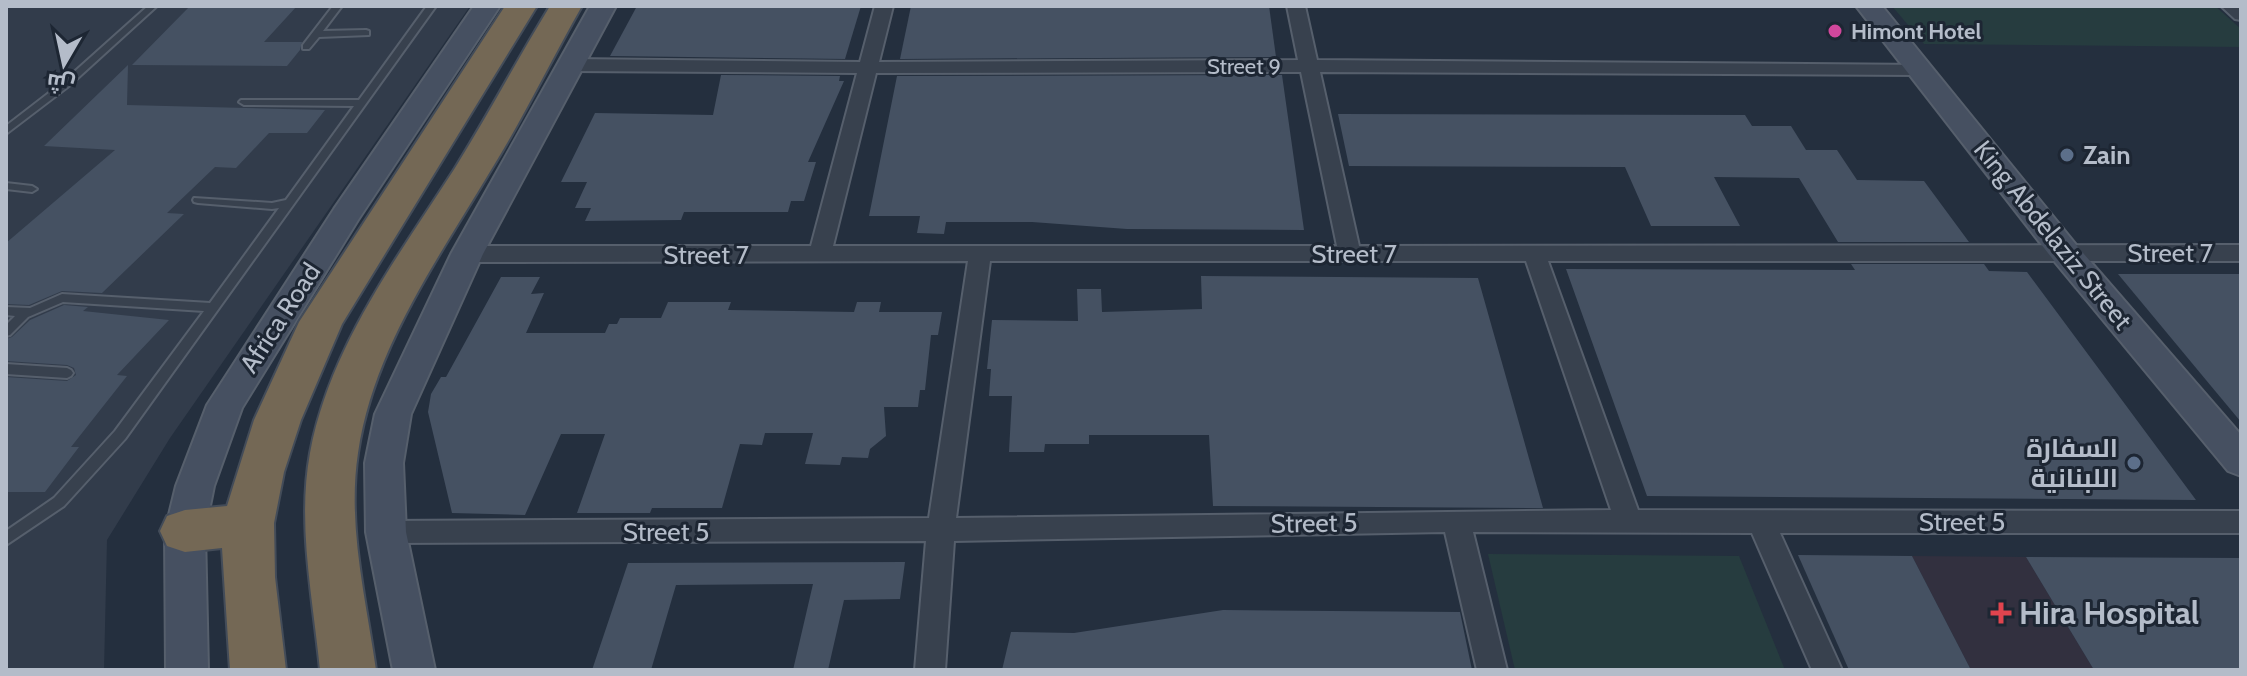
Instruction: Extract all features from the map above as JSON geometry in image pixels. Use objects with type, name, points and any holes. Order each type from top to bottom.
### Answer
[{"type":"highway","name":"Africa Road","points":[[258,670],[251,601],[249,524],[271,434],[321,322],[521,6]]},
{"type":"highway","points":[[348,670],[332,498],[334,452],[354,379],[432,234],[494,134],[566,6]]},
{"type":"highway","points":[[185,531],[249,524]]},
{"type":"street","name":"Africa Road","points":[[187,670],[185,531],[195,486],[225,405],[345,216],[487,6]]},
{"type":"street","points":[[414,670],[386,532],[384,463],[393,414],[467,254],[603,6]]},
{"type":"street","points":[[820,255],[884,6]]},
{"type":"street","points":[[1296,6],[1350,255]]},
{"type":"street","name":"King Abdelaziz Street","points":[[1869,6],[2066,254],[2241,461]]},
{"type":"street","points":[[2230,6],[2241,15]]},
{"type":"street","name":"Street 9","points":[[570,65],[718,68],[1311,66],[1919,69]]},
{"type":"street","points":[[1534,253],[1629,522]]},
{"type":"street","name":"Street 7","points":[[467,254],[2241,253]]},
{"type":"street","points":[[930,670],[941,529],[980,255]]},
{"type":"street","points":[[1456,521],[1492,670]]},
{"type":"street","name":"Street 5","points":[[386,532],[941,529],[1456,521],[2241,522]]},
{"type":"street","points":[[1761,521],[1827,670]]},
{"type":"lane","points":[[6,131],[66,84],[153,6]]},
{"type":"lane","points":[[306,47],[338,6]]},
{"type":"lane","points":[[6,539],[59,502],[120,435],[432,6]]},
{"type":"lane","points":[[316,34],[366,33]]},
{"type":"lane","points":[[244,102],[360,103]]},
{"type":"lane","points":[[6,186],[32,189]]},
{"type":"lane","points":[[198,200],[272,206],[290,202]]},
{"type":"lane","points":[[6,332],[25,313],[62,298],[211,307]]},
{"type":"lane","points":[[6,311],[25,313]]},
{"type":"lane","points":[[6,369],[67,373]]},
{"type":"shaded area","points":[[6,6],[470,6],[170,438],[107,540],[104,670],[6,670]]},
{"type":"shaded area","name":"Hira Hospital","points":[[1912,556],[2026,557],[2094,670],[1971,670]]},
{"type":"green space","points":[[1892,6],[2215,6],[2241,29],[2241,47],[1924,44]]},
{"type":"green space","points":[[1488,554],[1739,556],[1785,670],[1515,670]]},
{"type":"building","points":[[190,6],[297,6],[264,42],[302,42],[300,50],[287,66],[132,65]]},
{"type":"building","points":[[637,6],[861,6],[845,59],[610,56]]},
{"type":"building","points":[[911,6],[1269,6],[1276,57],[900,59]]},
{"type":"building","points":[[128,65],[127,105],[325,110],[307,133],[269,133],[236,168],[215,167],[167,213],[184,214],[102,293],[62,291],[29,305],[6,304],[6,243],[115,150],[44,146]]},
{"type":"building","points":[[721,75],[840,76],[839,81],[844,81],[808,162],[816,162],[804,201],[791,201],[788,212],[684,212],[681,220],[585,221],[591,208],[575,208],[587,182],[561,182],[595,113],[713,115]]},
{"type":"building","points":[[1282,75],[1304,230],[1127,229],[1032,222],[946,222],[944,234],[917,233],[920,216],[869,216],[897,76]]},
{"type":"building","points":[[1338,114],[1745,115],[1752,126],[1791,126],[1806,150],[1837,150],[1857,180],[1924,181],[1969,242],[1838,242],[1799,178],[1714,177],[1740,226],[1651,226],[1625,167],[1349,166]]},
{"type":"building","points":[[1851,264],[1984,264],[1989,271],[2027,272],[2196,500],[1647,496],[1566,269],[1855,270]]},
{"type":"building","points":[[2118,274],[2241,274],[2241,422],[2211,386]]},
{"type":"building","points":[[1201,276],[1478,278],[1543,508],[1213,506],[1209,435],[1089,435],[1089,444],[1045,444],[1044,452],[1009,452],[1012,396],[989,396],[991,369],[987,369],[992,320],[1078,321],[1077,289],[1101,289],[1102,312],[1202,309]]},
{"type":"building","points":[[501,277],[540,277],[531,294],[544,293],[526,333],[605,333],[609,324],[617,324],[620,318],[661,318],[668,302],[731,302],[728,310],[854,312],[857,302],[881,302],[879,312],[942,312],[938,335],[931,335],[925,390],[920,390],[918,407],[884,407],[886,436],[870,449],[868,458],[842,457],[840,465],[805,464],[813,433],[765,433],[762,445],[740,444],[722,508],[652,508],[650,513],[577,513],[605,434],[561,434],[525,515],[452,513],[428,412],[431,394],[441,377],[446,377]]},
{"type":"building","points":[[64,305],[88,307],[83,311],[169,320],[117,375],[127,376],[71,447],[79,447],[45,492],[6,492],[6,377],[67,381],[76,375],[74,368],[67,365],[6,361],[6,339],[30,320]]},
{"type":"building","points":[[1798,555],[1912,556],[1971,670],[1849,670]]},
{"type":"building","points":[[2026,557],[2241,558],[2241,670],[2094,670]]},
{"type":"building","points":[[905,562],[900,599],[844,600],[828,670],[793,670],[813,584],[676,585],[651,670],[592,670],[628,563]]},
{"type":"building","points":[[1223,610],[1460,612],[1472,670],[1002,670],[1011,632],[1074,633]]},
{"type":"place","name":"Himont Hotel","points":[[1835,31]]},
{"type":"place","name":"Zain","points":[[2067,155]]},
{"type":"place","name":"السفارة اللبنانية","points":[[2134,463]]},
{"type":"place","name":"Hira Hospital","points":[[2001,613]]}]
